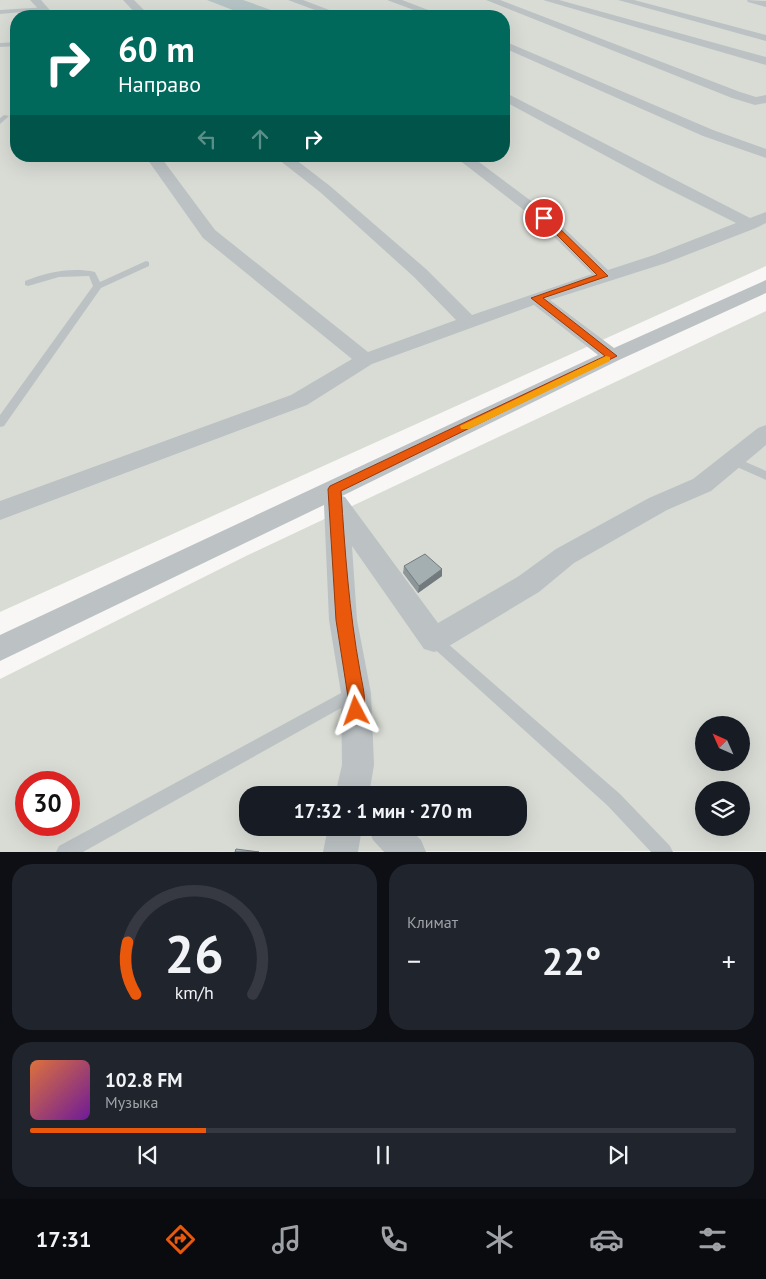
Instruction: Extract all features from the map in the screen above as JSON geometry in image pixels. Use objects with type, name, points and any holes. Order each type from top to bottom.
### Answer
[{"type":"street","points":[[35,0],[46,10]]},
{"type":"street","points":[[128,0],[138,10]]},
{"type":"street","points":[[293,0],[322,10]]},
{"type":"street","points":[[396,0],[423,10]]},
{"type":"street","points":[[491,0],[736,95],[755,101],[766,99]]},
{"type":"street","points":[[548,0],[766,61]]},
{"type":"street","points":[[622,0],[766,38]]},
{"type":"street","points":[[752,0],[766,4]]},
{"type":"street","points":[[510,47],[708,133],[766,154]]},
{"type":"street","points":[[510,99],[663,182],[758,220]]},
{"type":"street","points":[[156,162],[209,234],[365,360]]},
{"type":"street","points":[[289,162],[340,202],[420,273],[468,322]]},
{"type":"street","points":[[469,162],[544,218],[604,276]]},
{"type":"street","points":[[0,511],[300,400],[365,360],[536,298],[660,258],[758,220]]},
{"type":"street","points":[[0,649],[336,497],[612,356],[766,286]]},
{"type":"street","points":[[536,298],[612,356]]},
{"type":"street","points":[[336,497],[434,640],[529,584],[565,556],[658,504],[702,485],[766,432]]},
{"type":"street","points":[[336,497],[344,620],[356,693],[355,780]]},
{"type":"street","points":[[340,852],[343,836]]},
{"type":"street","points":[[393,836],[409,852]]},
{"type":"lane","points":[[0,122],[6,116]]},
{"type":"lane","points":[[0,423],[98,286],[146,264]]},
{"type":"lane","points":[[28,282],[45,275],[67,272],[92,274],[98,286]]},
{"type":"lane","points":[[732,460],[766,476]]},
{"type":"lane","points":[[434,640],[614,800],[664,852]]},
{"type":"lane","points":[[65,852],[356,693]]},
{"type":"shaded area","points":[[0,0],[766,0],[766,266],[0,612]]},
{"type":"shaded area","points":[[207,0],[243,0],[271,10],[233,10]]},
{"type":"shaded area","points":[[766,311],[766,851],[0,852],[0,679],[248,555]]},
{"type":"building","points":[[425,554],[442,569],[419,586],[404,566]]},
{"type":"building","points":[[236,849],[259,852],[235,852]]},
{"type":"slow traffic","points":[[465,426],[606,359]]},
{"type":"route","points":[[356,711],[356,693],[344,620],[337,506],[334,489],[612,356],[536,298],[604,276],[544,218]]}]
